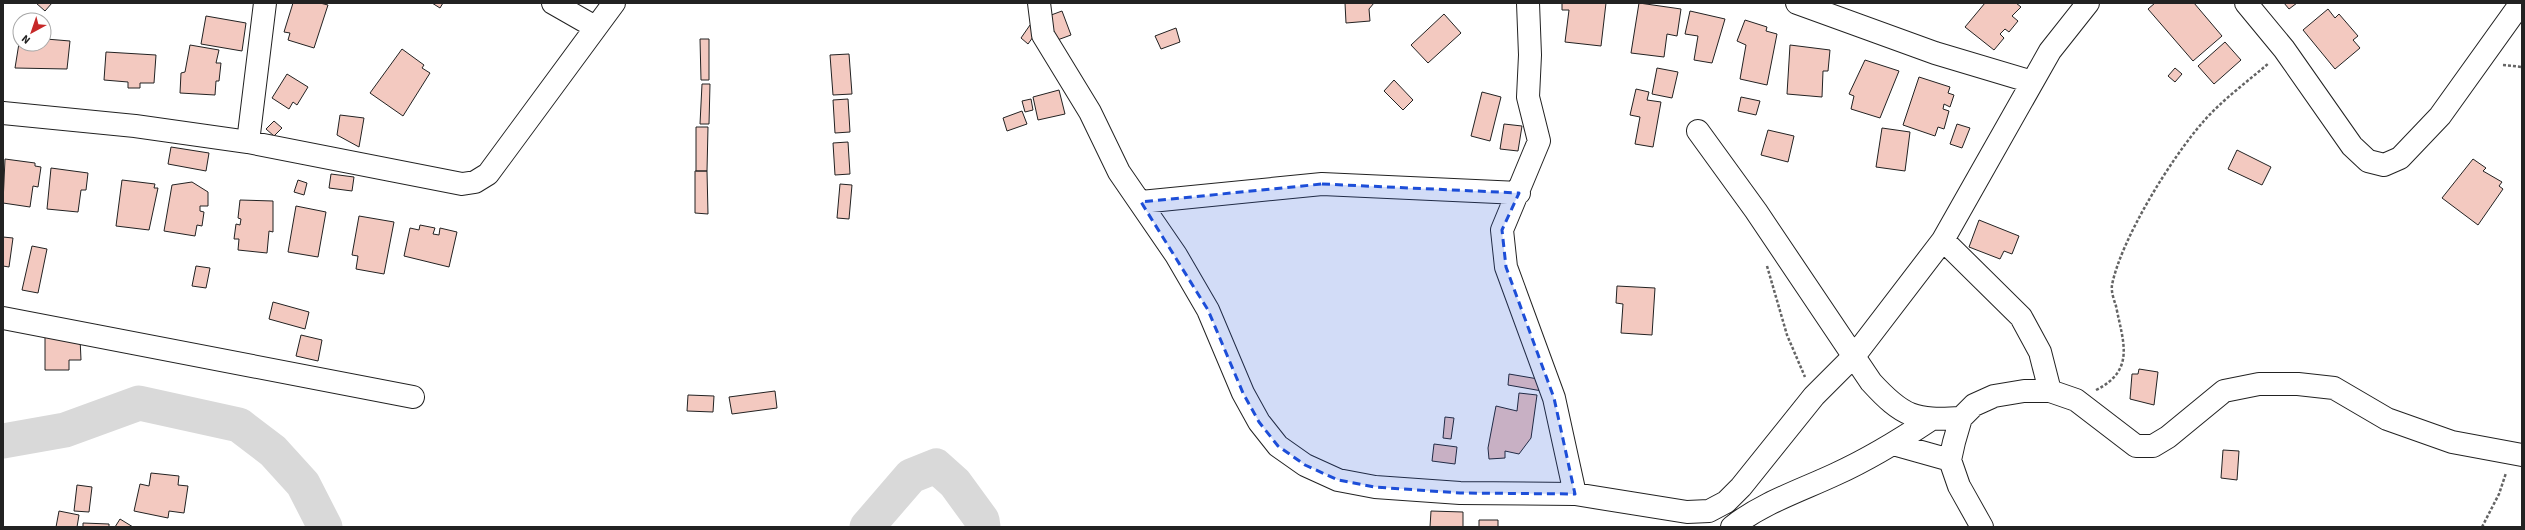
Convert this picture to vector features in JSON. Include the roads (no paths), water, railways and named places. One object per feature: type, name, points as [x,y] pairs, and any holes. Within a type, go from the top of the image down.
[{"type":"street","points":[[248,142],[265,3]]},
{"type":"street","points":[[553,3],[595,27]]},
{"type":"street","points":[[3,113],[135,126],[248,142],[462,184],[476,182],[488,174],[614,3]]},
{"type":"street","points":[[1039,3],[1043,35],[1090,112],[1119,172],[1141,202],[1208,310],[1243,393],[1259,422],[1278,446],[1305,465],[1338,480],[1375,487],[1460,493],[1575,494],[1687,512],[1709,511],[1726,502],[1741,487],[1814,396],[1855,354],[1943,240],[2050,51],[2088,3]]},
{"type":"street","points":[[1528,3],[1530,55],[1528,98],[1539,141],[1519,193],[1502,230],[1506,267],[1554,398],[1575,494]]},
{"type":"street","points":[[1797,3],[1935,53],[2032,82]]},
{"type":"street","points":[[2246,3],[2284,49],[2352,146],[2368,161],[2384,165],[2400,158],[2440,116],[2521,3]]},
{"type":"street","points":[[1698,131],[1756,211],[1855,354],[1871,382],[1890,402],[1907,414],[1930,420],[1961,418]]},
{"type":"street","points":[[1141,202],[1322,184],[1519,193]]},
{"type":"street","points":[[1943,240],[2021,316],[2040,352],[2050,391]]},
{"type":"street","points":[[3,318],[413,397]]},
{"type":"street","points":[[1982,527],[1959,486],[1950,460],[1961,418],[1974,404],[1994,396],[2050,391],[2076,400],[2136,446],[2152,446],[2168,436],[2224,391],[2259,384],[2298,384],[2334,388],[2387,419],[2452,442],[2517,454]]},
{"type":"street","points":[[1732,527],[1790,494],[1837,474],[1893,444],[1930,420]]},
{"type":"street","points":[[1893,444],[1950,460]]},
{"type":"waterway","points":[[3,441],[65,430],[139,403],[239,425],[273,451],[303,484],[325,527]]},
{"type":"waterway","points":[[867,527],[911,476],[936,466],[955,483],[982,520],[983,527]]}]
